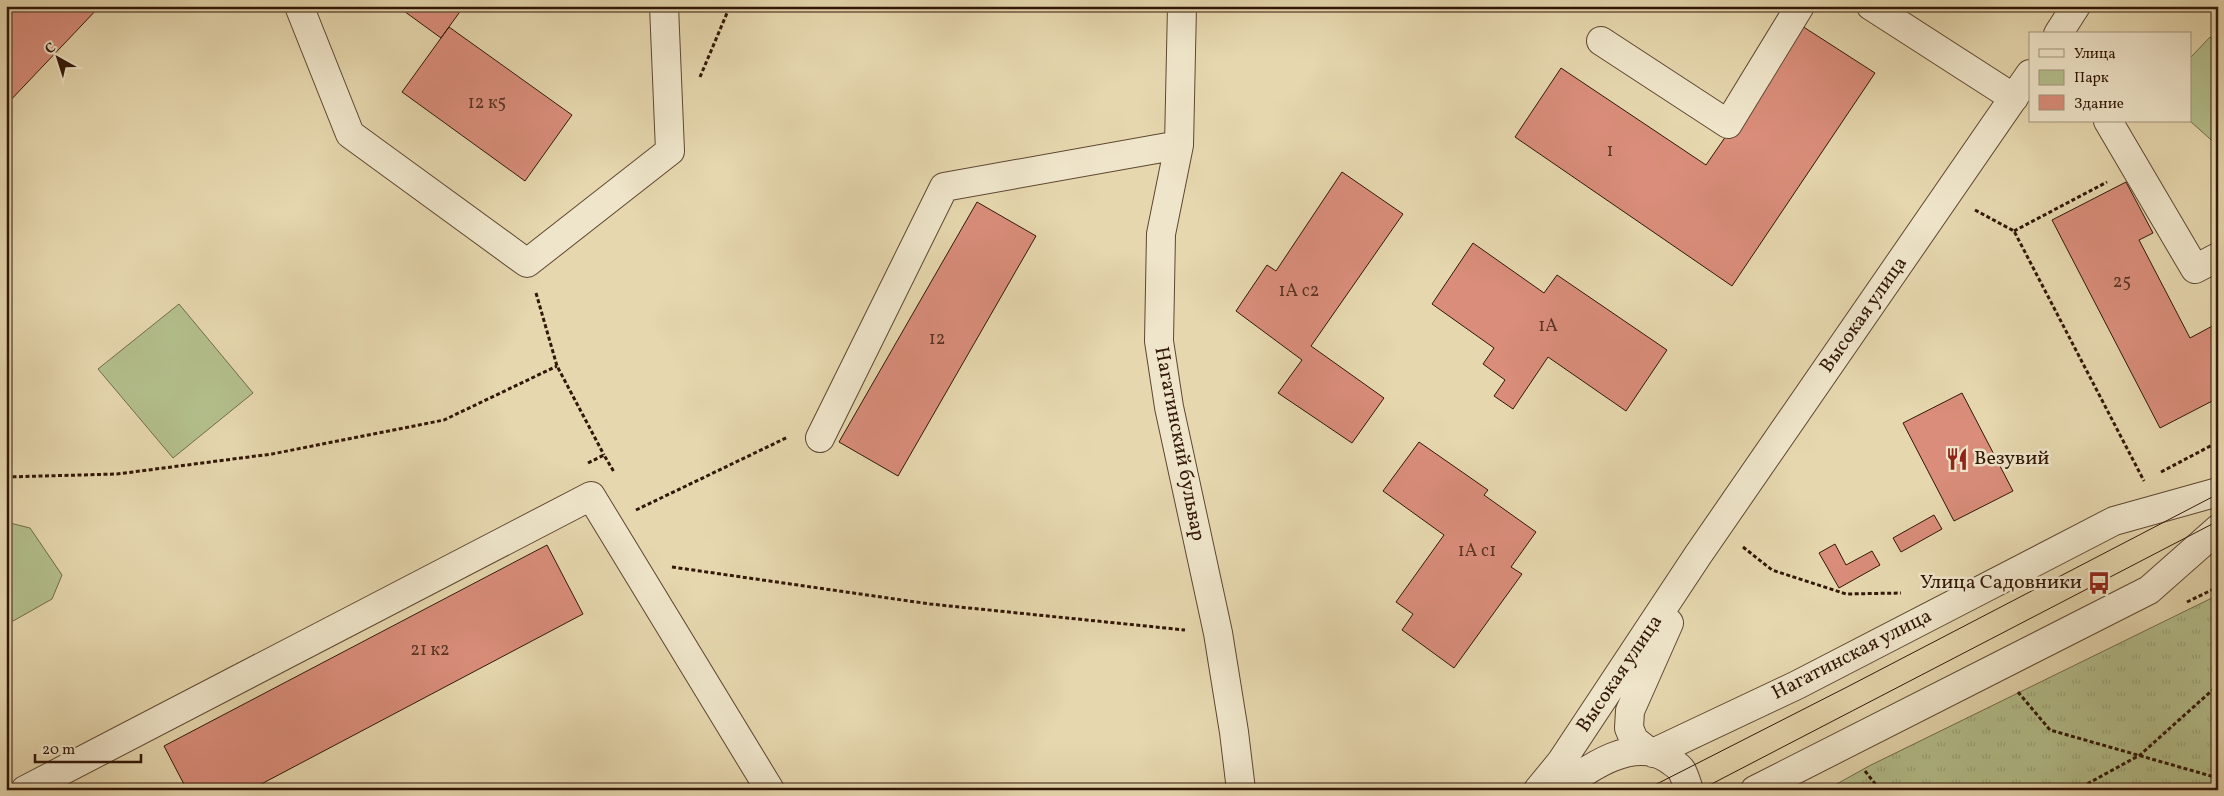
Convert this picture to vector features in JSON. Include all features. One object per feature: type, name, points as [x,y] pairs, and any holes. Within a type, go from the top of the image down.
[{"type":"street","points":[[299,6],[350,134],[527,263],[670,151],[664,6]]},
{"type":"street","name":"Нагатинский бульвар","points":[[1182,6],[1179,144],[1161,234],[1158,341],[1169,407],[1218,633],[1241,790]]},
{"type":"street","points":[[1601,41],[1728,124],[1800,6]]},
{"type":"street","points":[[1872,6],[2014,98]]},
{"type":"street","points":[[2059,32],[2076,6]]},
{"type":"street","name":"Высокая улица","points":[[1538,790],[1561,762],[1698,556],[2029,76]]},
{"type":"street","points":[[2109,122],[2195,269],[2218,257]]},
{"type":"street","points":[[826,427],[944,187],[1179,144]]},
{"type":"street","name":"Нагатинская улица","points":[[1558,790],[1581,773],[1617,756],[1632,751],[1651,752],[1805,681],[2114,521],[2218,492]]},
{"type":"street","points":[[25,790],[591,496],[770,790]]},
{"type":"street","points":[[1755,790],[1873,732],[2149,590],[2218,529]]},
{"type":"street","name":"Высокая улица","points":[[1651,752],[1634,740],[1629,728],[1630,711],[1698,556]]},
{"type":"street","points":[[1651,752],[1663,756],[1682,771],[1689,790]]},
{"type":"path","points":[[2014,230],[2136,167]]},
{"type":"path","points":[[1975,210],[2014,230],[2144,481]]},
{"type":"path","points":[[527,263],[557,366],[618,478]]},
{"type":"path","points":[[6,477],[116,474],[262,455],[444,420],[557,366]]},
{"type":"path","points":[[635,510],[826,427]]},
{"type":"path","points":[[587,464],[604,455]]},
{"type":"path","points":[[631,502],[639,518]]},
{"type":"path","points":[[1743,547],[1772,570],[1846,594],[1903,593]]},
{"type":"path","points":[[666,566],[930,604],[1218,633]]},
{"type":"path","points":[[2076,790],[2140,755],[2218,684]]},
{"type":"path","points":[[2015,687],[2050,730],[2218,778]]},
{"type":"path","points":[[1860,767],[1880,790]]},
{"type":"green space","points":[[2210,37],[2218,44],[2218,146],[2191,122],[2192,56]]},
{"type":"green space","points":[[179,304],[253,393],[173,458],[98,369]]},
{"type":"green space","points":[[6,522],[30,528],[62,575],[52,599],[6,625]]},
{"type":"green space","points":[[2218,595],[2218,790],[1826,790],[1869,766]]},
{"type":"building","points":[[100,6],[6,105],[6,7]]},
{"type":"building","points":[[397,6],[464,6],[441,38]]},
{"type":"building","points":[[1802,26],[1875,73],[1732,286],[1515,137],[1561,68],[1706,165]]},
{"type":"building","points":[[449,27],[572,115],[525,181],[402,92]]},
{"type":"building","points":[[1342,172],[1403,214],[1311,346],[1384,398],[1352,443],[1278,393],[1302,360],[1236,311],[1267,265],[1276,271]]},
{"type":"building","points":[[2126,182],[2153,233],[2139,240],[2190,338],[2218,323],[2218,398],[2160,428],[2052,220]]},
{"type":"building","points":[[977,202],[1036,236],[898,476],[839,442]]},
{"type":"building","points":[[1473,243],[1544,293],[1557,275],[1667,350],[1626,411],[1548,357],[1513,409],[1494,396],[1505,380],[1483,364],[1494,348],[1432,304]]},
{"type":"building","points":[[1962,393],[2013,491],[1954,521],[1903,423]]},
{"type":"building","points":[[1419,442],[1488,490],[1484,495],[1536,532],[1511,567],[1522,574],[1454,668],[1402,630],[1413,614],[1396,602],[1444,535],[1383,491]]},
{"type":"building","points":[[1934,515],[1942,529],[1901,552],[1893,538]]},
{"type":"building","points":[[1835,544],[1846,565],[1872,551],[1880,565],[1839,588],[1819,553]]},
{"type":"building","points":[[547,545],[583,614],[250,790],[187,790],[164,746]]},
{"type":"tram line","points":[[1645,790],[2218,494]]},
{"type":"tram line","points":[[1700,790],[2218,521]]},
{"type":"place","name":"Везувий","points":[[1957,459]]},
{"type":"place","name":"Улица Садовники","points":[[2099,583]]}]
